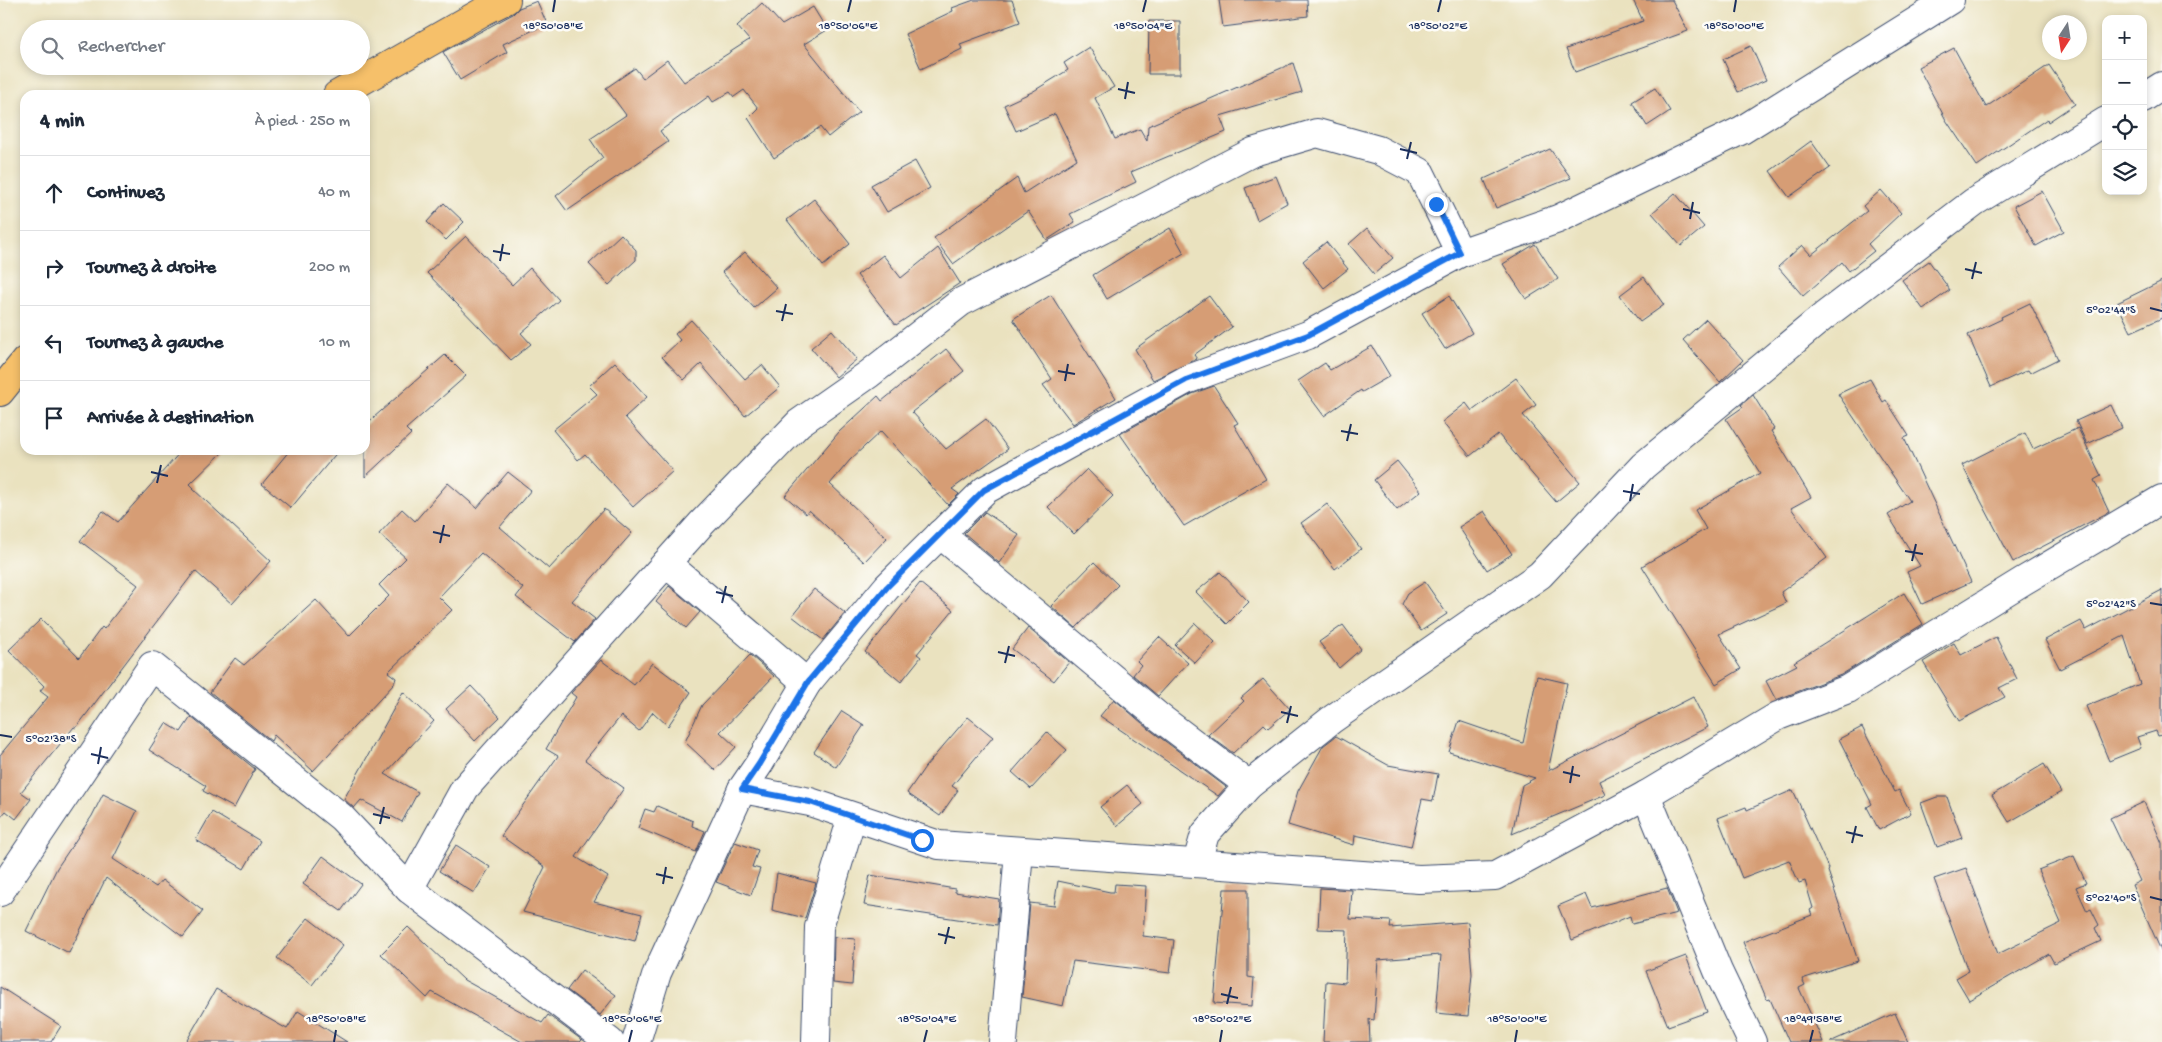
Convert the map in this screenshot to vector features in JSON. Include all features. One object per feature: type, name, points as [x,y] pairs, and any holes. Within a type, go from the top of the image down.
[{"type":"highway","points":[[346,90],[506,0]]},
{"type":"highway","points":[[0,392],[20,367]]},
{"type":"street","points":[[636,1042],[656,973],[742,789],[808,682],[887,587],[984,490],[1186,380],[1308,335],[1460,253],[1558,220],[1742,130],[1950,0]]},
{"type":"street","points":[[2147,95],[2162,86]]},
{"type":"street","points":[[1197,862],[1205,834],[1248,785],[1331,720],[1540,575],[1643,466],[1824,316],[1974,202],[2102,123]]},
{"type":"street","points":[[409,889],[465,788],[701,524],[799,423],[869,374],[961,302],[1253,152],[1317,133],[1378,150],[1420,172],[1460,253]]},
{"type":"street","points":[[742,789],[810,802],[939,845],[1419,879],[1495,876],[1646,795],[1778,716],[1848,690],[2022,582],[2162,499]]},
{"type":"street","points":[[940,534],[1160,716],[1248,785]]},
{"type":"street","points":[[666,564],[808,682]]},
{"type":"street","points":[[0,892],[152,666],[342,817],[409,889],[610,1042]]},
{"type":"street","points":[[1646,795],[1718,971],[1752,1042]]},
{"type":"street","points":[[816,1042],[819,927],[852,817]]},
{"type":"street","points":[[1003,1042],[1019,850]]},
{"type":"building","points":[[974,0],[1012,0],[1020,22],[960,44],[962,49],[921,69],[905,34],[953,11],[952,8]]},
{"type":"building","points":[[1219,0],[1307,0],[1308,16],[1223,27]]},
{"type":"building","points":[[1633,0],[1672,0],[1688,31],[1575,72],[1566,49],[1643,21]]},
{"type":"building","points":[[537,1],[547,24],[503,44],[507,52],[460,80],[443,52],[513,14],[519,8]]},
{"type":"building","points":[[762,3],[782,25],[813,7],[827,30],[804,44],[859,112],[828,137],[820,127],[774,158],[748,118],[758,108],[744,90],[734,97],[730,92],[713,102],[709,96],[660,131],[668,142],[567,211],[556,196],[603,158],[590,139],[626,115],[606,88],[635,68],[643,78],[667,60],[684,82],[749,40],[737,26]]},
{"type":"building","points":[[1149,21],[1180,21],[1180,74],[1148,74]]},
{"type":"building","points":[[1751,46],[1766,80],[1738,92],[1723,59]]},
{"type":"building","points":[[1089,47],[1114,87],[1095,98],[1115,139],[1140,129],[1147,141],[1148,126],[1293,63],[1302,92],[1220,116],[1226,132],[1131,172],[1136,182],[1070,214],[1075,222],[1047,240],[1028,211],[953,264],[934,238],[1017,178],[1024,193],[1077,159],[1055,114],[1016,131],[1004,105],[1032,92],[1068,70],[1064,63]]},
{"type":"building","points":[[1954,48],[1986,107],[2049,65],[2075,104],[2048,122],[2047,119],[1977,166],[1946,120],[1918,67]]},
{"type":"building","points":[[1655,88],[1670,111],[1647,126],[1632,102]]},
{"type":"building","points":[[1811,141],[1830,168],[1789,197],[1770,171]]},
{"type":"building","points":[[1550,149],[1571,178],[1496,208],[1484,179]]},
{"type":"building","points":[[915,161],[930,188],[887,212],[871,185]]},
{"type":"building","points":[[1276,176],[1287,203],[1257,220],[1245,188]]},
{"type":"building","points":[[1881,190],[1901,213],[1868,244],[1874,251],[1849,271],[1842,262],[1803,296],[1778,267],[1802,245],[1811,255],[1867,211],[1863,206]]},
{"type":"building","points":[[2042,191],[2064,231],[2036,246],[2014,206]]},
{"type":"building","points":[[1675,193],[1704,227],[1681,246],[1652,213]]},
{"type":"building","points":[[814,199],[850,244],[823,266],[787,220]]},
{"type":"building","points":[[444,203],[464,222],[446,240],[427,222]]},
{"type":"building","points":[[1170,228],[1184,253],[1107,299],[1093,275]]},
{"type":"building","points":[[1367,228],[1393,258],[1374,274],[1349,244]]},
{"type":"building","points":[[621,234],[636,250],[636,260],[609,285],[589,264]]},
{"type":"building","points":[[466,236],[512,285],[530,268],[559,300],[521,333],[531,344],[511,360],[427,273]]},
{"type":"building","points":[[1326,242],[1348,269],[1324,288],[1303,261]]},
{"type":"building","points":[[1535,244],[1558,279],[1526,299],[1503,264]]},
{"type":"building","points":[[938,248],[960,283],[896,325],[857,275],[883,255],[901,278]]},
{"type":"building","points":[[745,252],[777,288],[754,308],[722,272]]},
{"type":"building","points":[[1929,261],[1950,290],[1923,309],[1902,280]]},
{"type":"building","points":[[1644,277],[1664,305],[1640,322],[1620,295]]},
{"type":"building","points":[[2162,281],[2162,318],[2131,332],[2117,303]]},
{"type":"building","points":[[1051,295],[1116,398],[1073,424],[1043,385],[1052,379],[1013,319]]},
{"type":"building","points":[[1209,296],[1232,327],[1194,355],[1197,359],[1153,380],[1135,349]]},
{"type":"building","points":[[1449,296],[1472,333],[1445,349],[1422,313]]},
{"type":"building","points":[[2030,303],[2058,359],[2030,373],[2028,370],[1991,387],[1968,335]]},
{"type":"building","points":[[1706,319],[1743,360],[1720,382],[1683,340]]},
{"type":"building","points":[[691,320],[745,379],[762,365],[780,387],[745,416],[701,364],[684,380],[662,357],[680,340],[675,334]]},
{"type":"building","points":[[832,330],[857,359],[836,377],[811,348]]},
{"type":"building","points":[[1372,346],[1390,376],[1362,392],[1361,390],[1324,416],[1298,381],[1325,363],[1330,370]]},
{"type":"building","points":[[946,349],[964,371],[912,412],[946,449],[986,419],[1008,449],[952,489],[959,494],[948,505],[881,431],[850,460],[830,484],[887,538],[864,562],[809,510],[806,514],[785,496],[839,432],[878,396],[882,401]]},
{"type":"building","points":[[445,355],[466,376],[406,429],[411,434],[365,477],[365,455],[370,455],[370,421]]},
{"type":"building","points":[[615,362],[647,397],[625,417],[673,471],[633,507],[585,454],[578,460],[553,430],[597,394],[589,386]]},
{"type":"building","points":[[1516,378],[1536,405],[1523,415],[1580,482],[1556,502],[1498,434],[1470,456],[1442,422],[1466,403],[1472,411]]},
{"type":"building","points":[[1870,379],[1883,402],[1886,400],[1909,436],[1904,438],[1971,582],[1922,604],[1907,572],[1920,566],[1888,515],[1910,501],[1838,394]]},
{"type":"building","points":[[1214,386],[1238,423],[1234,425],[1266,479],[1184,526],[1120,434],[1192,394]]},
{"type":"building","points":[[1753,395],[1774,429],[1771,431],[1811,497],[1791,508],[1827,558],[1781,592],[1786,603],[1719,634],[1741,669],[1716,684],[1642,566],[1706,529],[1695,510],[1760,473],[1726,419],[1743,407],[1741,405]]},
{"type":"building","points":[[2111,405],[2122,428],[2087,444],[2076,421]]},
{"type":"building","points":[[2078,428],[2101,476],[2094,480],[2109,512],[2013,562],[1962,465],[2025,433],[2033,449]]},
{"type":"building","points":[[178,455],[220,455],[190,484],[193,489],[271,561],[232,604],[195,571],[76,728],[74,727],[21,792],[31,799],[16,819],[6,811],[0,818],[0,755],[48,697],[40,691],[44,686],[9,650],[41,619],[79,658],[102,627],[104,629],[138,585],[80,541],[103,511],[118,522]]},
{"type":"building","points":[[286,455],[335,455],[291,508],[262,484]]},
{"type":"building","points":[[1397,461],[1421,491],[1397,510],[1374,480]]},
{"type":"building","points":[[1087,469],[1113,496],[1074,534],[1048,507]]},
{"type":"building","points":[[508,472],[531,490],[500,527],[549,569],[604,509],[632,533],[572,601],[595,619],[575,642],[516,597],[523,588],[481,553],[439,597],[452,610],[388,672],[396,678],[394,684],[313,771],[274,735],[271,741],[210,692],[235,658],[244,665],[316,600],[349,636],[389,596],[379,585],[406,558],[379,534],[402,509],[415,521],[448,483],[477,508]]},
{"type":"building","points":[[1327,504],[1361,549],[1335,569],[1301,523]]},
{"type":"building","points":[[1484,511],[1512,554],[1487,570],[1459,527]]},
{"type":"building","points":[[985,512],[1019,535],[999,563],[964,533]]},
{"type":"building","points":[[1094,562],[1118,585],[1076,628],[1051,606]]},
{"type":"building","points":[[1220,572],[1249,602],[1227,624],[1196,592]]},
{"type":"building","points":[[1425,582],[1447,614],[1421,631],[1402,604],[1408,593]]},
{"type":"building","points":[[920,583],[953,610],[917,654],[921,657],[901,682],[865,652]]},
{"type":"building","points":[[669,586],[700,612],[686,628],[656,602]]},
{"type":"building","points":[[814,589],[845,613],[823,640],[792,616]]},
{"type":"building","points":[[2162,590],[2162,735],[2158,736],[2156,731],[2137,737],[2141,748],[2109,761],[2086,706],[2140,684],[2124,636],[2060,669],[2045,640],[2081,621],[2086,630]]},
{"type":"building","points":[[1904,593],[1923,624],[1841,675],[1776,700],[1766,681],[1797,665],[1794,662]]},
{"type":"building","points":[[1195,623],[1215,642],[1195,663],[1175,645]]},
{"type":"building","points":[[1343,625],[1361,649],[1339,668],[1319,642]]},
{"type":"building","points":[[1028,628],[1069,662],[1054,681],[1012,649]]},
{"type":"building","points":[[1159,637],[1188,663],[1158,696],[1133,675],[1141,665],[1137,661]]},
{"type":"building","points":[[1996,637],[2017,679],[1999,688],[2005,697],[1959,721],[1923,662],[1954,643],[1961,655]]},
{"type":"building","points":[[750,655],[774,676],[720,732],[736,747],[715,770],[685,742],[702,705]]},
{"type":"building","points":[[601,660],[634,685],[652,663],[691,692],[668,726],[653,712],[639,731],[621,716],[585,760],[624,788],[576,857],[608,877],[594,902],[642,914],[635,941],[523,912],[545,867],[501,836],[558,756],[546,749],[576,697],[571,693]]},
{"type":"building","points":[[1537,676],[1567,683],[1548,771],[1693,697],[1708,727],[1599,781],[1605,795],[1512,834],[1522,785],[1535,778],[1449,752],[1459,721],[1523,743]]},
{"type":"building","points":[[1263,679],[1290,709],[1268,728],[1264,724],[1233,753],[1208,735],[1244,701],[1241,698]]},
{"type":"building","points":[[471,686],[500,717],[475,741],[446,709]]},
{"type":"building","points":[[403,692],[434,721],[385,774],[418,792],[402,822],[361,800],[354,808],[344,799]]},
{"type":"building","points":[[1114,699],[1149,729],[1226,787],[1218,796],[1100,716]]},
{"type":"building","points":[[842,711],[864,725],[836,767],[814,752]]},
{"type":"building","points":[[191,717],[255,769],[234,808],[203,791],[206,786],[149,750],[166,723],[181,732]]},
{"type":"building","points":[[968,717],[993,737],[952,786],[958,790],[940,816],[907,793],[925,767]]},
{"type":"building","points":[[1862,727],[1895,792],[1899,790],[1911,813],[1879,830],[1867,807],[1872,804],[1839,739]]},
{"type":"building","points":[[1047,732],[1067,750],[1031,789],[1012,772]]},
{"type":"building","points":[[1336,736],[1388,765],[1438,774],[1433,801],[1422,799],[1411,847],[1355,835],[1354,845],[1288,825],[1298,791],[1323,746]]},
{"type":"building","points":[[2044,764],[2061,792],[2009,822],[1992,795]]},
{"type":"building","points":[[1127,785],[1143,804],[1117,826],[1100,807]]},
{"type":"building","points":[[1793,790],[1829,870],[1858,961],[1802,979],[1805,985],[1799,988],[1823,1042],[1789,1042],[1770,999],[1767,1000],[1743,942],[1812,915],[1810,910],[1813,908],[1805,881],[1799,883],[1789,860],[1742,878],[1718,818],[1746,807],[1747,810]]},
{"type":"building","points":[[103,794],[137,811],[113,859],[156,887],[162,880],[203,911],[183,937],[106,878],[69,953],[26,931],[57,868],[92,816]]},
{"type":"building","points":[[1937,797],[1947,797],[1962,838],[1937,847],[1921,803]]},
{"type":"building","points":[[2144,802],[2162,843],[2162,953],[2132,885],[2140,881],[2110,818]]},
{"type":"building","points":[[657,806],[693,821],[692,826],[705,831],[696,852],[638,828],[645,809],[654,812]]},
{"type":"building","points":[[212,812],[260,841],[244,869],[196,840]]},
{"type":"building","points":[[735,842],[758,850],[752,867],[760,869],[751,895],[716,882]]},
{"type":"building","points":[[456,845],[490,867],[474,893],[439,871]]},
{"type":"building","points":[[323,856],[361,884],[341,911],[303,884]]},
{"type":"building","points":[[2074,856],[2086,883],[2076,887],[2087,911],[2091,909],[2099,925],[2095,928],[2101,941],[2054,963],[2049,954],[1969,1000],[1956,978],[1968,971],[1934,879],[1966,868],[1998,954],[2061,923],[2038,870]]},
{"type":"building","points":[[777,873],[816,883],[805,918],[772,910]]},
{"type":"building","points":[[870,875],[955,889],[955,892],[999,899],[997,925],[864,905]]},
{"type":"building","points":[[1058,881],[1110,892],[1114,892],[1115,884],[1146,886],[1143,936],[1174,940],[1170,973],[1073,961],[1063,1006],[1022,997],[1030,903],[1054,906]]},
{"type":"building","points":[[1320,888],[1352,890],[1350,919],[1391,921],[1390,928],[1468,922],[1472,974],[1468,1016],[1436,1013],[1441,955],[1378,960],[1374,1020],[1369,1019],[1370,1042],[1323,1042],[1326,981],[1345,983],[1347,930],[1318,929]]},
{"type":"building","points":[[1667,888],[1677,913],[1632,924],[1630,916],[1572,940],[1558,906],[1586,894],[1592,908]]},
{"type":"building","points":[[1224,889],[1248,889],[1248,977],[1254,978],[1252,1006],[1214,1003]]},
{"type":"building","points":[[308,918],[343,945],[312,985],[277,958]]},
{"type":"building","points":[[408,927],[464,980],[542,1023],[548,1015],[582,1040],[580,1042],[522,1042],[432,992],[427,998],[381,954]]},
{"type":"building","points":[[834,937],[855,939],[852,985],[833,983]]},
{"type":"building","points":[[1686,956],[1707,1012],[1668,1026],[1646,971]]},
{"type":"building","points":[[582,970],[616,995],[600,1015],[567,990]]},
{"type":"building","points":[[0,987],[61,1026],[51,1042],[0,1042]]},
{"type":"building","points":[[216,989],[287,1029],[298,1011],[347,1042],[186,1042]]},
{"type":"building","points":[[1895,1013],[1908,1042],[1830,1042]]},
{"type":"route","points":[[922,840],[810,802],[742,789],[808,682],[887,587],[984,490],[1186,380],[1308,335],[1460,253],[1436,204]]}]
